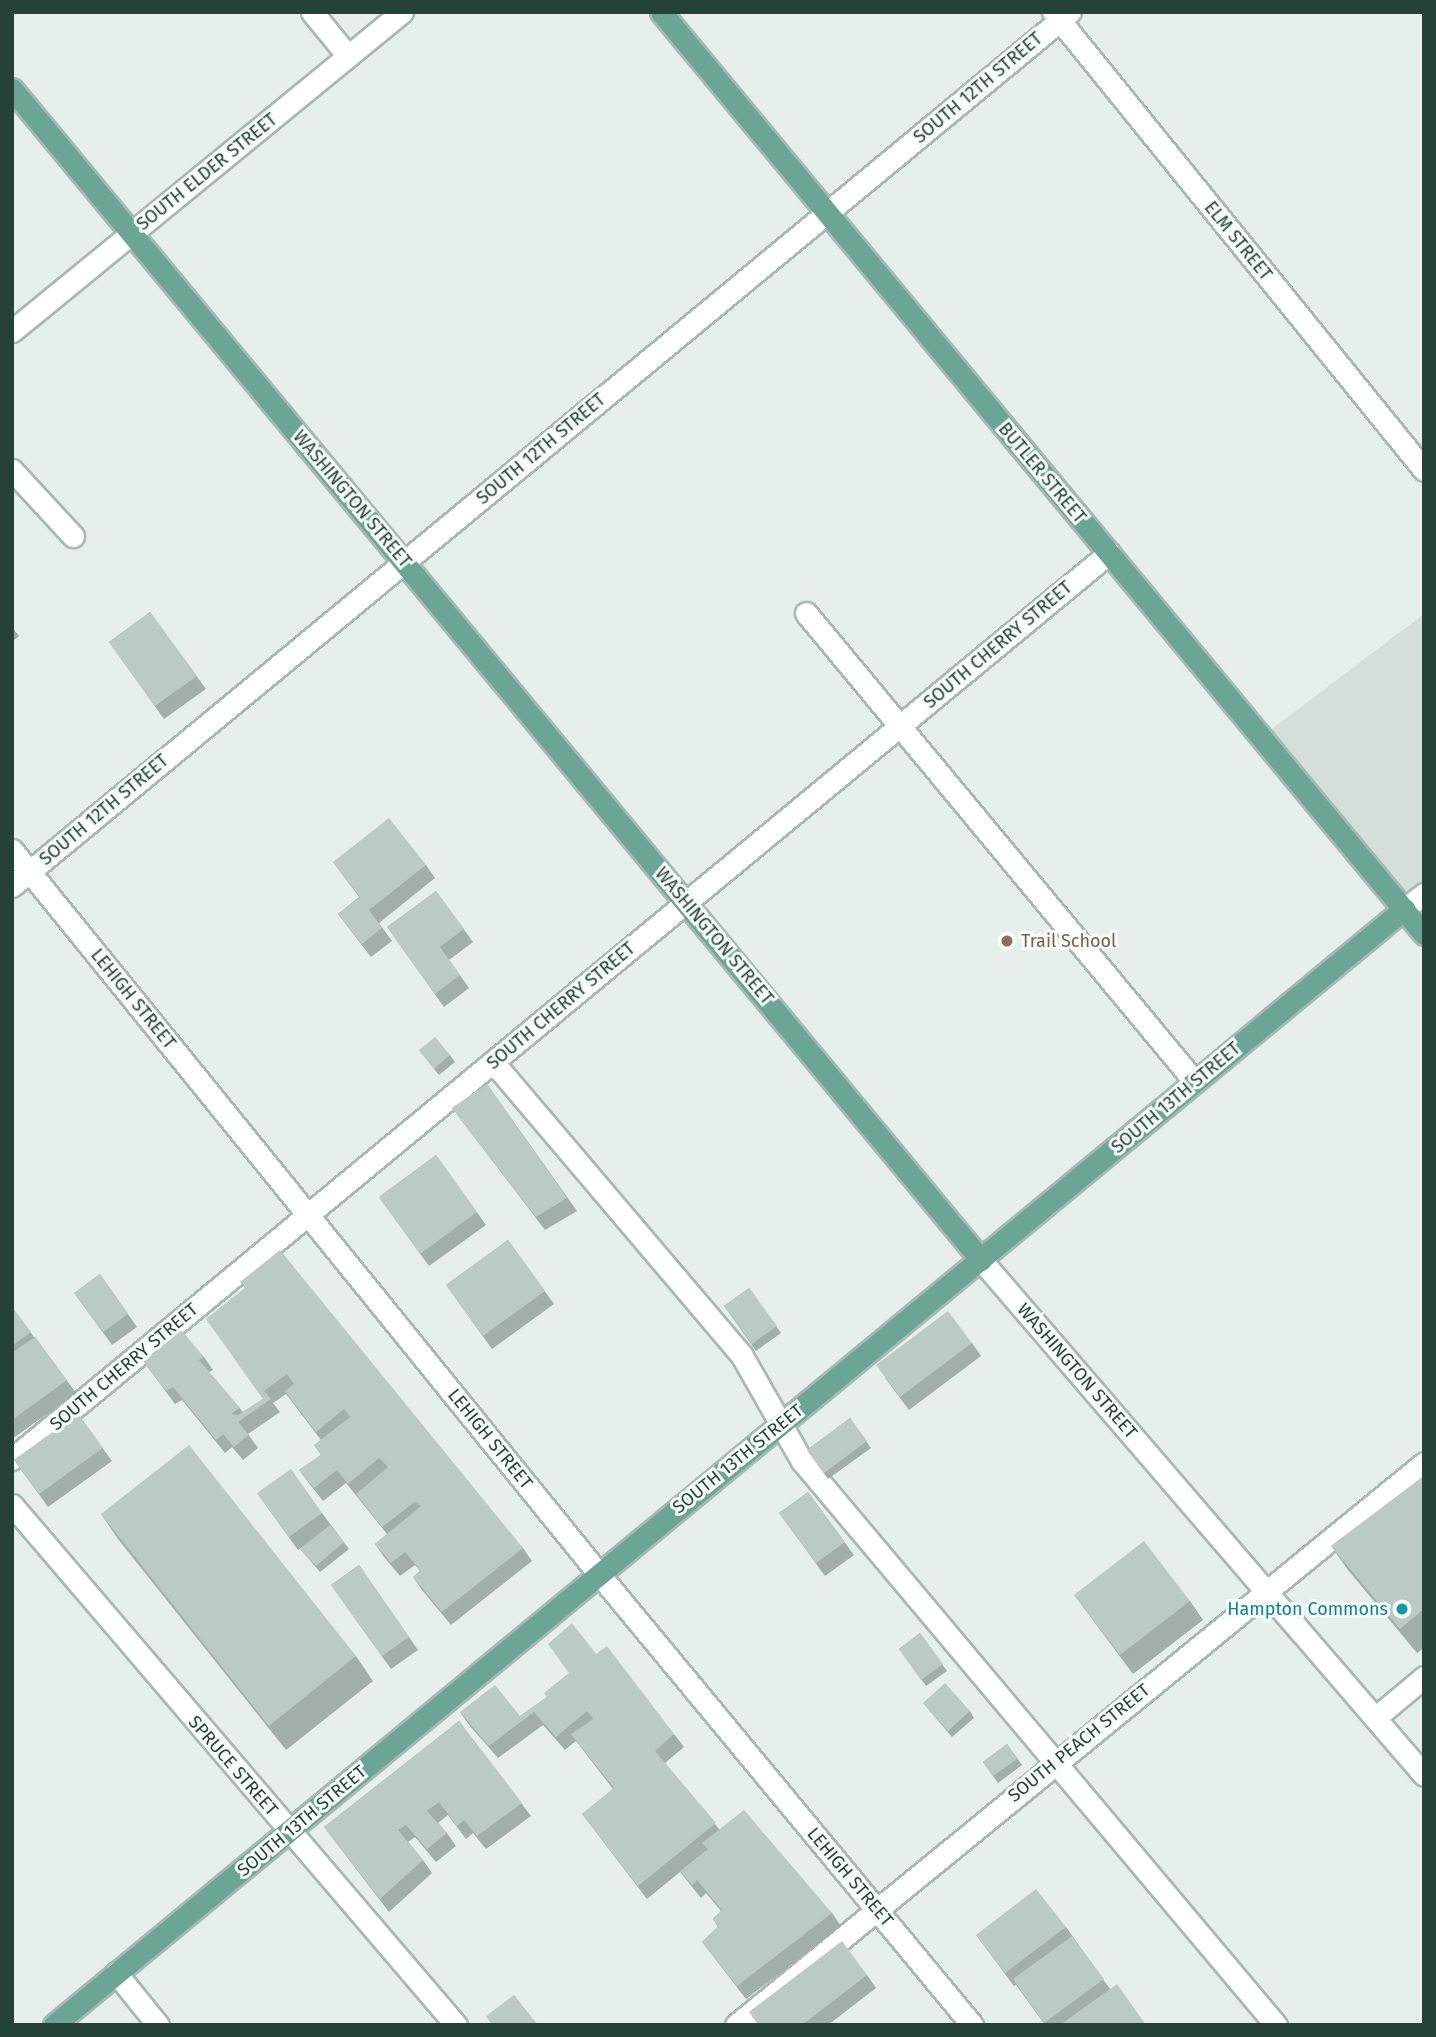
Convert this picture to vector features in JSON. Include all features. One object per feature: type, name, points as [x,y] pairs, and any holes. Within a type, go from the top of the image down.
[{"type":"main road","name":"BUTLER STREET","points":[[660,12],[1424,934]]},
{"type":"main road","name":"WASHINGTON STREET","points":[[12,89],[981,1260]]},
{"type":"main road","name":"SOUTH 13TH STREET","points":[[54,2025],[1404,909]]},
{"type":"street","points":[[312,12],[348,56]]},
{"type":"street","name":"SOUTH ELDER STREET","points":[[12,331],[401,12]]},
{"type":"street","name":"SOUTH 12TH STREET","points":[[12,886],[827,213],[1061,15]]},
{"type":"street","name":"ELM STREET","points":[[1061,15],[1424,470]]},
{"type":"street","points":[[12,470],[73,536]]},
{"type":"street","name":"SOUTH CHERRY STREET","points":[[12,1459],[1109,553]]},
{"type":"street","points":[[806,613],[1195,1082]]},
{"type":"street","name":"LEHIGH STREET","points":[[12,850],[598,1573],[972,2025]]},
{"type":"street","name":"SOUTH 13TH STREET","points":[[1404,909],[1424,894]]},
{"type":"street","points":[[493,1062],[742,1356],[802,1461],[1276,2025]]},
{"type":"street","name":"WASHINGTON STREET","points":[[981,1260],[1424,1775]]},
{"type":"street","name":"SOUTH PEACH STREET","points":[[736,2025],[1424,1463]]},
{"type":"street","name":"SPRUCE STREET","points":[[12,1505],[456,2025]]},
{"type":"street","points":[[1375,1718],[1424,1677]]},
{"type":"street","points":[[116,1973],[158,2025]]},
{"type":"shaded area","points":[[1424,614],[1424,889],[1397,909],[1260,738]]},
{"type":"building","points":[[150,612],[197,676],[155,706],[109,642]]},
{"type":"building","points":[[389,818],[426,865],[369,910],[382,928],[362,944],[338,914],[360,897],[333,862]]},
{"type":"building","points":[[436,891],[464,929],[440,947],[460,975],[435,994],[387,927]]},
{"type":"building","points":[[435,1037],[450,1055],[434,1069],[419,1050]]},
{"type":"building","points":[[487,1084],[567,1198],[536,1217],[452,1108]]},
{"type":"building","points":[[436,1155],[477,1212],[420,1254],[379,1197]]},
{"type":"building","points":[[508,1240],[545,1291],[483,1336],[446,1285]]},
{"type":"building","points":[[280,1250],[523,1548],[442,1612],[413,1577],[421,1571],[405,1552],[391,1563],[375,1544],[421,1506],[415,1502],[382,1527],[356,1494],[388,1467],[379,1458],[348,1484],[337,1470],[314,1488],[299,1470],[321,1455],[314,1445],[350,1417],[344,1409],[316,1432],[285,1391],[294,1384],[287,1374],[264,1391],[271,1399],[238,1422],[249,1435],[234,1447],[223,1434],[216,1440],[173,1387],[166,1391],[143,1361],[181,1330],[204,1357],[199,1360],[240,1408],[231,1414],[238,1415],[263,1399],[206,1319],[246,1287],[240,1282]]},
{"type":"building","points":[[100,1274],[128,1314],[103,1332],[74,1293]]},
{"type":"building","points":[[749,1288],[777,1326],[752,1344],[724,1306]]},
{"type":"building","points":[[12,1307],[31,1332],[12,1346]]},
{"type":"building","points":[[948,1311],[972,1343],[900,1397],[876,1365]]},
{"type":"building","points":[[35,1337],[67,1380],[12,1420],[12,1353]]},
{"type":"building","points":[[78,1414],[103,1448],[39,1494],[14,1460]]},
{"type":"building","points":[[850,1418],[867,1441],[824,1473],[807,1450]]},
{"type":"building","points":[[189,1445],[356,1656],[269,1726],[101,1514]]},
{"type":"building","points":[[291,1469],[322,1513],[289,1537],[257,1493]]},
{"type":"building","name":"Hampton Commons","points":[[1424,1476],[1424,1609],[1400,1629],[1331,1546]]},
{"type":"building","points":[[808,1492],[845,1542],[816,1563],[779,1513]]},
{"type":"building","points":[[330,1525],[344,1542],[316,1566],[300,1549]]},
{"type":"building","points":[[1144,1541],[1190,1601],[1120,1655],[1074,1595]]},
{"type":"building","points":[[359,1565],[409,1637],[382,1656],[331,1585]]},
{"type":"building","points":[[572,1623],[596,1654],[607,1646],[674,1734],[655,1751],[716,1823],[638,1886],[582,1814],[614,1788],[571,1734],[593,1719],[587,1711],[556,1737],[534,1712],[489,1746],[460,1712],[495,1685],[520,1716],[547,1697],[544,1693],[569,1673],[548,1644]]},
{"type":"building","points":[[920,1633],[943,1664],[921,1680],[899,1649]]},
{"type":"building","points":[[945,1683],[970,1711],[948,1731],[923,1703]]},
{"type":"building","points":[[459,1721],[522,1803],[477,1836],[464,1820],[457,1826],[439,1802],[427,1811],[447,1833],[427,1849],[406,1825],[398,1830],[423,1860],[380,1899],[324,1827]]},
{"type":"building","points":[[1007,1744],[1017,1759],[993,1776],[983,1762]]},
{"type":"building","points":[[744,1810],[832,1913],[737,1986],[702,1942],[718,1926],[713,1919],[722,1910],[697,1880],[692,1885],[680,1871],[708,1849],[702,1843]]},
{"type":"building","points":[[1036,1889],[1066,1927],[1005,1973],[976,1935]]},
{"type":"building","points":[[1072,1936],[1104,1979],[1044,2023],[1013,1979]]},
{"type":"building","points":[[842,1941],[867,1975],[802,2025],[758,2025],[749,2012]]},
{"type":"building","points":[[1117,1984],[1146,2025],[1060,2025]]},
{"type":"building","points":[[514,1995],[538,2025],[492,2025],[486,2016]]},
{"type":"place","name":"Trail School","points":[[1007,941]]},
{"type":"place","name":"Hampton Commons","points":[[1402,1609]]}]
